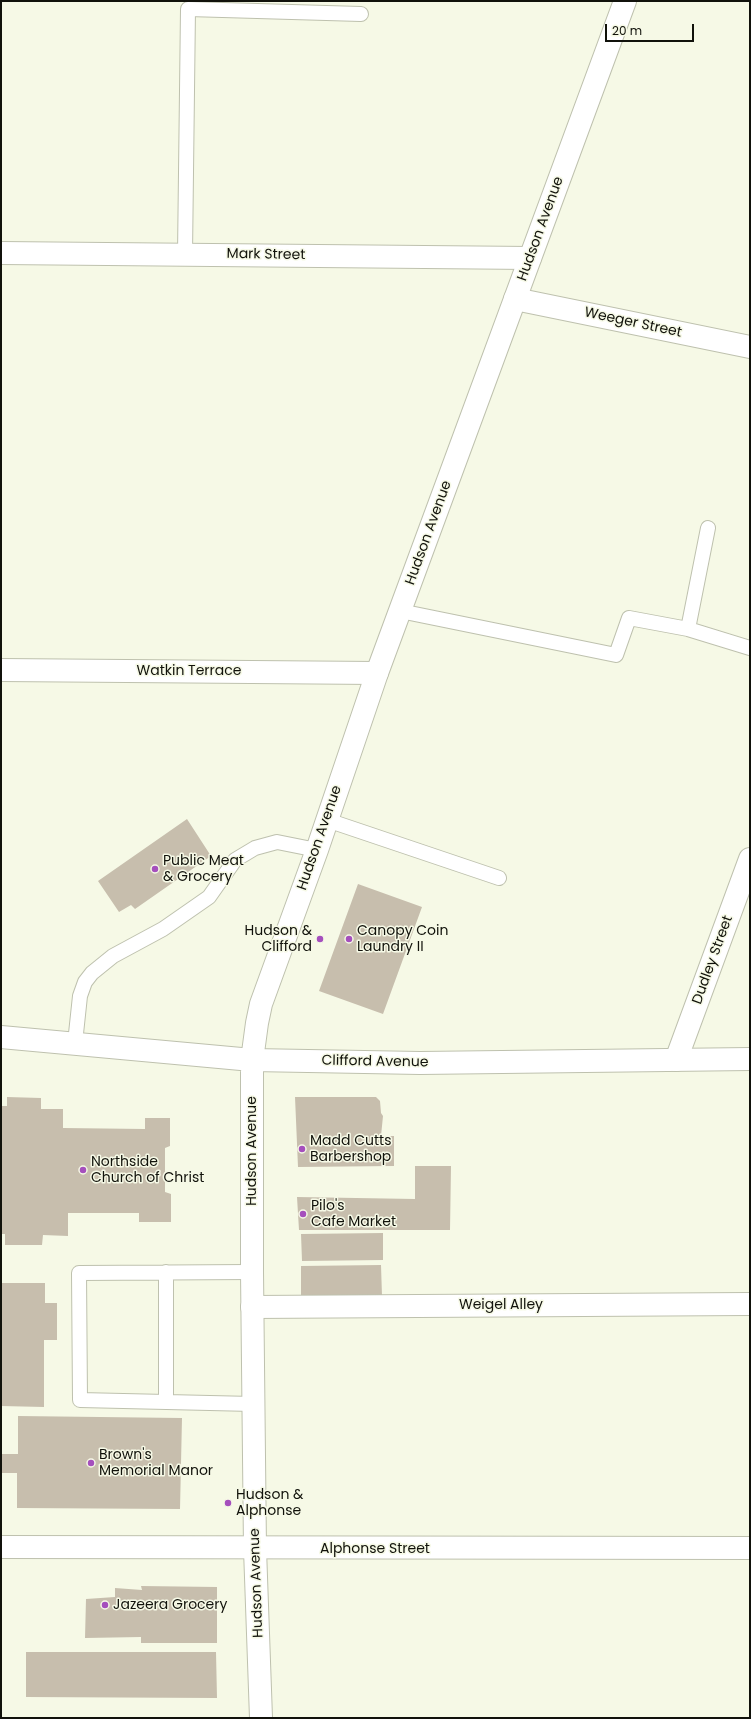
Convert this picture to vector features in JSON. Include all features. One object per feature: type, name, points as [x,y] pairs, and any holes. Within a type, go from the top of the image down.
[{"type":"street","name":"Hudson Avenue","points":[[261,1718],[255,1549],[253,1404],[252,1060],[261,1004],[317,850],[377,673],[625,1]]},
{"type":"street","name":"Mark Street","points":[[1,253],[530,258]]},
{"type":"street","name":"Weeger Street","points":[[515,299],[750,347]]},
{"type":"street","name":"Watkin Terrace","points":[[1,670],[377,673]]},
{"type":"street","name":"Dudley Street","points":[[676,1060],[750,859]]},
{"type":"street","name":"Clifford Avenue","points":[[1,1037],[252,1060],[420,1063],[750,1060]]},
{"type":"street","name":"Weigel Alley","points":[[252,1307],[750,1304]]},
{"type":"street","name":"Alphonse Street","points":[[1,1547],[255,1549],[750,1548]]},
{"type":"lane","points":[[185,254],[188,5],[361,14]]},
{"type":"lane","points":[[688,629],[708,528]]},
{"type":"lane","points":[[400,611],[616,655],[629,618],[688,629],[750,648]]},
{"type":"lane","points":[[327,820],[499,878]]},
{"type":"lane","points":[[75,1043],[80,996],[85,982],[92,973],[113,956],[163,929],[209,896],[235,860],[255,848],[277,842],[317,850]]},
{"type":"lane","points":[[166,1272],[166,1402]]},
{"type":"lane","points":[[252,1272],[79,1273],[80,1400],[253,1404]]},
{"type":"building","name":"Public Meat & Grocery","points":[[187,819],[211,856],[135,909],[131,905],[119,912],[98,881]]},
{"type":"building","points":[[358,884],[422,907],[383,1014],[319,991]]},
{"type":"building","name":"Northside Church of Christ","points":[[7,1097],[41,1098],[41,1109],[63,1109],[63,1128],[145,1129],[145,1118],[170,1118],[170,1146],[165,1148],[165,1192],[171,1194],[171,1222],[139,1222],[139,1213],[68,1213],[68,1236],[43,1235],[42,1245],[5,1245],[5,1234],[1,1234],[1,1106],[7,1106]]},
{"type":"building","points":[[295,1097],[376,1097],[380,1101],[381,1113],[383,1116],[381,1136],[394,1136],[394,1166],[298,1167]]},
{"type":"building","points":[[415,1166],[451,1166],[450,1230],[299,1230],[297,1197],[415,1199]]},
{"type":"building","points":[[383,1233],[383,1260],[302,1261],[301,1234]]},
{"type":"building","points":[[381,1265],[382,1296],[301,1299],[301,1266]]},
{"type":"building","points":[[1,1283],[45,1283],[45,1303],[57,1303],[57,1340],[44,1340],[44,1407],[1,1406]]},
{"type":"building","name":"Brown's Memorial Manor","points":[[18,1416],[182,1418],[180,1509],[17,1508],[17,1473],[1,1473],[1,1454],[18,1454]]},
{"type":"building","points":[[141,1586],[217,1587],[217,1643],[141,1643],[141,1637],[85,1638],[86,1599],[115,1597],[115,1588],[142,1590]]},
{"type":"building","points":[[26,1652],[216,1652],[217,1698],[26,1697]]},
{"type":"place","name":"Public Meat & Grocery","points":[[155,869]]},
{"type":"place","name":"Hudson & Clifford","points":[[320,939]]},
{"type":"place","name":"Canopy Coin Laundry II","points":[[349,939]]},
{"type":"place","name":"Madd Cutts Barbershop","points":[[302,1149]]},
{"type":"place","name":"Northside Church of Christ","points":[[83,1170]]},
{"type":"place","name":"Pilo's Cafe Market","points":[[303,1214]]},
{"type":"place","name":"Brown's Memorial Manor","points":[[91,1463]]},
{"type":"place","name":"Hudson & Alphonse","points":[[228,1503]]},
{"type":"place","name":"Jazeera Grocery","points":[[105,1605]]}]
